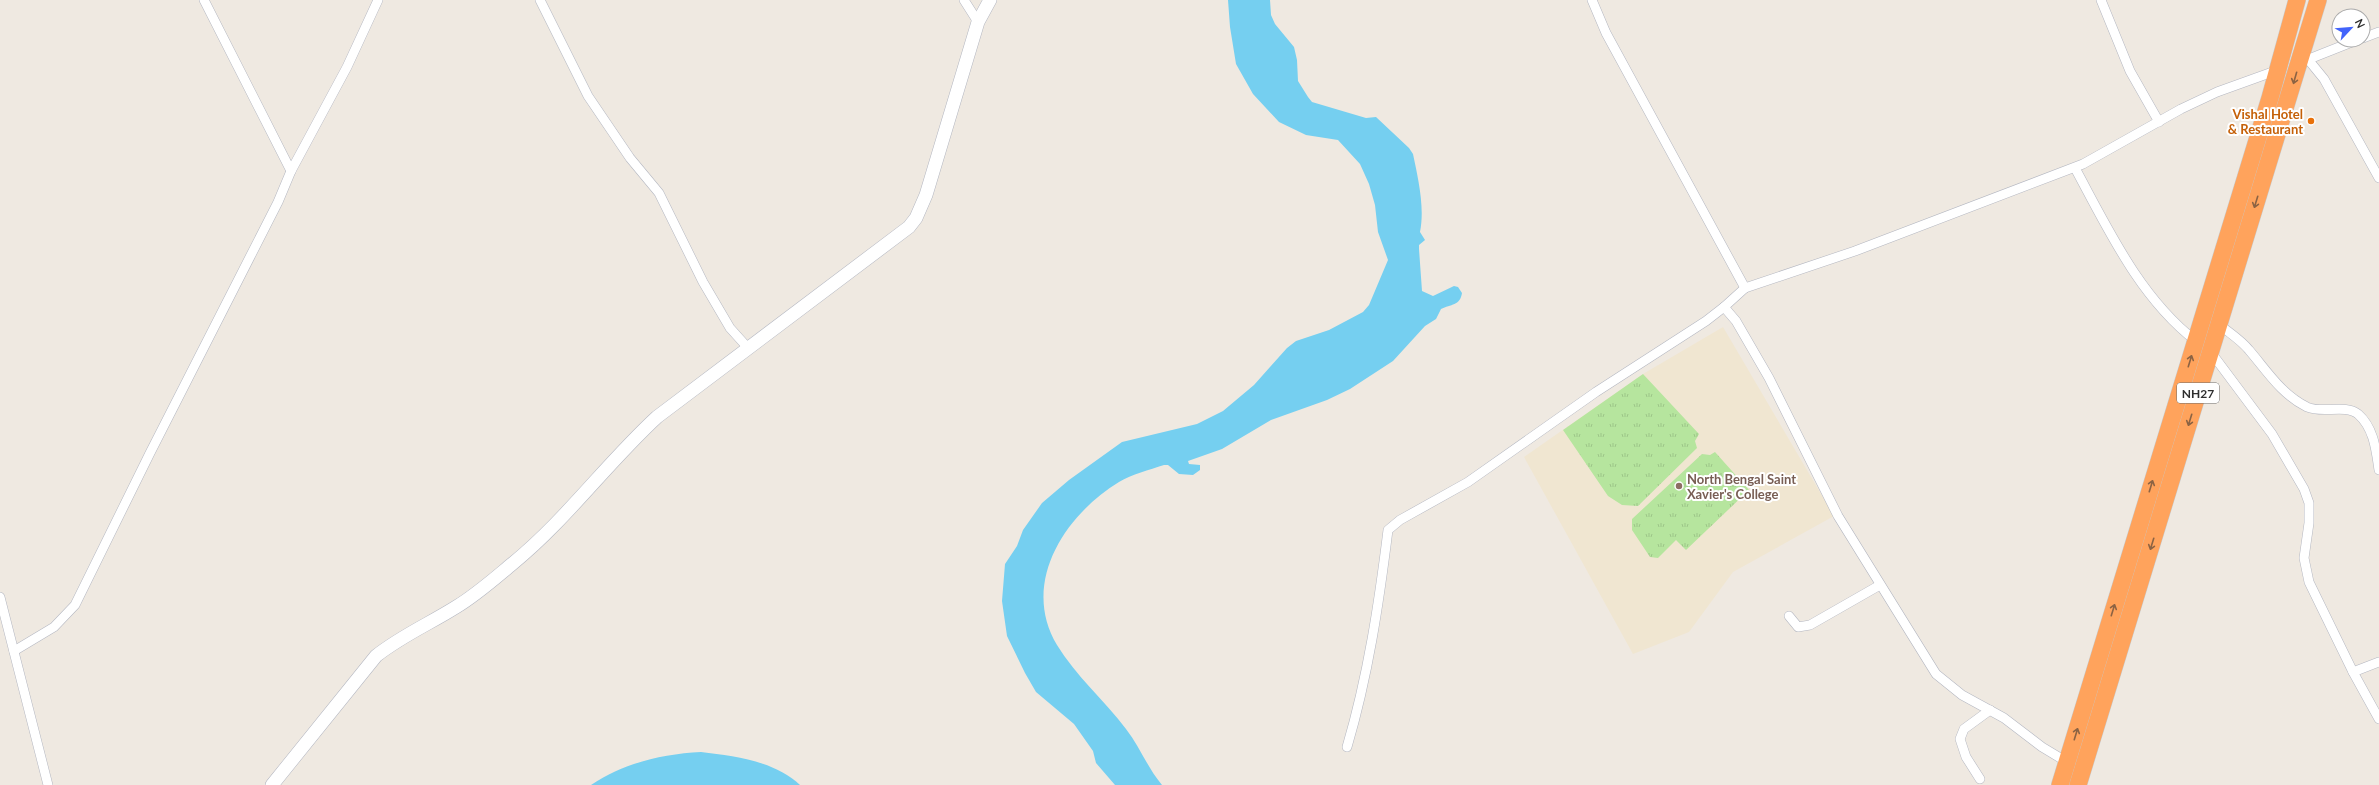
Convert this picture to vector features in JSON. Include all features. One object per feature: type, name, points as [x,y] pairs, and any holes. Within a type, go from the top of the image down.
[{"type":"highway","name":"NH27","points":[[2060,785],[2278,70],[2297,0]]},
{"type":"highway","name":"NH27","points":[[2078,785],[2210,352],[2306,55],[2318,0]]},
{"type":"street","points":[[204,0],[291,171]]},
{"type":"street","points":[[14,651],[54,627],[75,605],[150,453],[278,202],[291,171],[347,67],[378,0]]},
{"type":"street","points":[[540,0],[588,96],[630,158],[659,193],[703,282],[730,328],[748,348]]},
{"type":"street","points":[[964,0],[978,22]]},
{"type":"street","points":[[272,785],[376,656],[392,644],[458,606],[512,564],[568,512],[638,435],[691,390],[879,251],[916,218],[926,195],[978,22],[990,0]]},
{"type":"street","points":[[1592,0],[1606,33],[1745,288]]},
{"type":"street","points":[[2101,0],[2118,44],[2159,122]]},
{"type":"street","points":[[2331,48],[2306,55],[2324,78],[2379,178]]},
{"type":"street","points":[[1346,747],[1358,707],[1377,618],[1388,530],[1400,520],[1468,482],[1596,392],[1706,321],[1745,288],[1785,276],[1863,248],[2074,168],[2217,92],[2278,70]]},
{"type":"street","points":[[2074,168],[2112,238],[2161,309],[2177,327],[2196,341]]},
{"type":"street","points":[[1724,307],[1736,321],[1769,378],[1838,516],[1936,674],[1962,695],[1990,710],[2067,762]]},
{"type":"street","points":[[2219,324],[2239,339],[2280,389],[2308,407],[2322,411],[2351,411],[2357,414],[2372,434],[2379,470]]},
{"type":"street","points":[[2210,352],[2272,434],[2304,489],[2309,503],[2309,523],[2304,558],[2309,582],[2353,672],[2379,720]]},
{"type":"street","points":[[1789,616],[1798,627],[1810,625],[1880,585]]},
{"type":"street","points":[[0,597],[3,619],[14,651],[48,785]]},
{"type":"street","points":[[2353,672],[2379,662]]},
{"type":"street","points":[[1980,779],[1964,751],[1960,739],[1964,729],[1990,710]]},
{"type":"shaded area","name":"North Bengal Saint Xavier's College","points":[[1723,327],[1834,516],[1733,572],[1689,632],[1633,654],[1524,457],[1643,374]]},
{"type":"green space","points":[[1643,374],[1699,434],[1695,441],[1697,448],[1638,506],[1622,505],[1608,496],[1563,430]]},
{"type":"green space","points":[[1715,452],[1749,490],[1686,550],[1676,540],[1658,558],[1650,557],[1632,530],[1632,519],[1702,454],[1710,455]]},
{"type":"water","points":[[1228,0],[1270,0],[1271,15],[1275,24],[1294,47],[1297,60],[1298,81],[1312,102],[1366,118],[1376,117],[1409,148],[1413,154],[1419,183],[1422,213],[1420,232],[1425,240],[1419,245],[1422,291],[1433,296],[1454,286],[1458,287],[1462,293],[1457,302],[1441,309],[1436,319],[1425,326],[1393,361],[1350,389],[1327,400],[1271,420],[1222,449],[1188,461],[1189,464],[1200,465],[1200,470],[1193,475],[1179,474],[1168,465],[1164,465],[1124,479],[1099,496],[1081,513],[1066,532],[1054,553],[1046,575],[1043,598],[1047,622],[1057,645],[1064,656],[1126,729],[1162,785],[1115,785],[1096,763],[1093,751],[1074,724],[1036,692],[1025,673],[1007,636],[1002,601],[1005,564],[1017,546],[1023,530],[1042,503],[1069,480],[1122,442],[1197,424],[1223,411],[1254,385],[1287,348],[1296,341],[1329,330],[1363,312],[1369,305],[1388,260],[1378,232],[1375,205],[1369,184],[1360,164],[1338,140],[1306,135],[1279,122],[1253,94],[1236,64],[1230,27]]},
{"type":"water","points":[[701,752],[727,755],[766,765],[790,777],[800,785],[591,785],[630,765],[672,755]]},
{"type":"place","name":"Vishal Hotel & Restaurant","points":[[2311,121]]},
{"type":"place","name":"North Bengal Saint Xavier's College","points":[[1679,486]]}]
